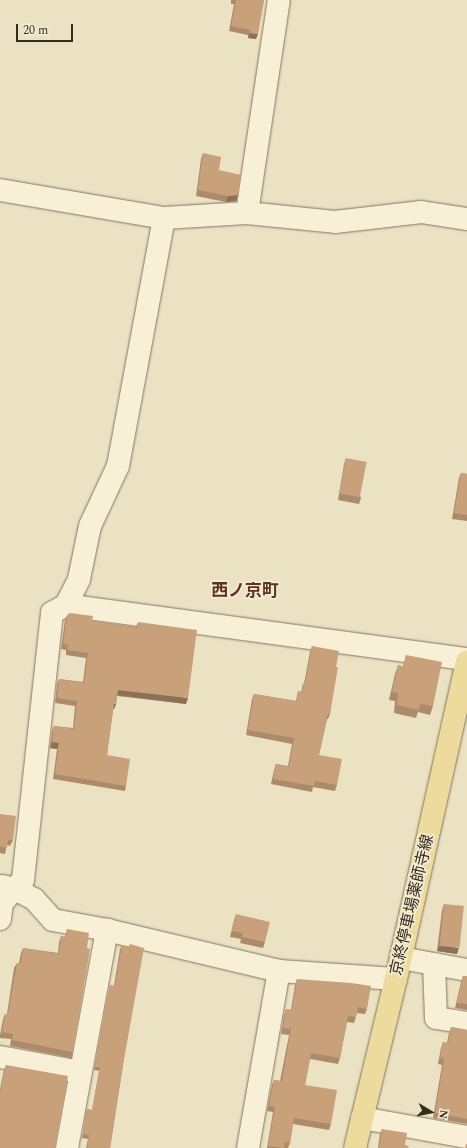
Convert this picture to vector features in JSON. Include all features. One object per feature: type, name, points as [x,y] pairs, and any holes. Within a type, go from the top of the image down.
[{"type":"main road","name":"京終停車場薬師寺線","points":[[355,1148],[401,958],[467,660]]},
{"type":"street","points":[[247,213],[279,0]]},
{"type":"street","points":[[0,190],[164,218],[247,213],[335,222],[421,212],[467,219]]},
{"type":"street","points":[[0,919],[2,903],[8,887],[23,880],[52,613],[66,605],[79,580],[90,526],[118,466],[164,218]]},
{"type":"street","points":[[66,605],[467,660]]},
{"type":"street","points":[[8,887],[34,898],[53,920],[107,930],[279,971],[396,979]]},
{"type":"street","points":[[67,1148],[107,930]]},
{"type":"street","points":[[401,958],[467,970]]},
{"type":"street","points":[[434,964],[436,1018],[467,1023]]},
{"type":"street","points":[[248,1148],[279,971]]},
{"type":"street","points":[[0,1057],[80,1072]]},
{"type":"street","points":[[362,1118],[467,1137]]},
{"type":"building","points":[[236,0],[264,0],[258,34],[250,33],[250,30],[231,26]]},
{"type":"building","points":[[203,153],[221,157],[219,170],[241,175],[238,195],[228,196],[198,190]]},
{"type":"building","points":[[346,458],[367,462],[360,497],[339,493]]},
{"type":"building","points":[[461,473],[467,474],[467,515],[454,513]]},
{"type":"building","points":[[70,613],[93,616],[92,621],[137,628],[138,622],[197,630],[188,698],[118,690],[116,704],[114,704],[107,755],[130,759],[126,786],[55,774],[59,743],[52,742],[54,726],[74,729],[77,701],[57,698],[59,679],[84,683],[88,653],[67,650],[68,645],[63,644],[67,615]]},
{"type":"building","points":[[312,646],[339,651],[336,667],[338,667],[330,714],[328,713],[319,755],[342,759],[337,785],[315,781],[314,786],[273,779],[276,764],[289,767],[294,738],[248,730],[254,694],[297,701],[298,691],[302,692],[303,683],[305,684]]},
{"type":"building","points":[[406,655],[442,662],[433,706],[420,704],[419,710],[397,705],[398,693],[392,692],[398,665],[404,667]]},
{"type":"building","points":[[0,814],[16,816],[13,840],[8,840],[7,848],[0,847]]},
{"type":"building","points":[[444,904],[464,906],[460,948],[440,946]]},
{"type":"building","points":[[236,914],[270,922],[265,942],[242,937],[243,933],[232,931]]},
{"type":"building","points":[[67,929],[89,933],[87,948],[90,949],[73,1052],[12,1040],[13,1034],[2,1032],[5,1014],[8,1014],[17,963],[21,963],[23,948],[59,954],[61,936],[66,937]]},
{"type":"building","points":[[130,944],[144,948],[110,1148],[87,1148],[89,1135],[83,1134],[87,1109],[92,1110],[100,1067],[95,1067],[110,985],[115,986],[122,945],[129,947]]},
{"type":"building","points":[[463,976],[467,976],[467,1004],[457,1003]]},
{"type":"building","points":[[297,979],[371,986],[367,1009],[358,1007],[356,1017],[348,1016],[340,1058],[311,1053],[305,1085],[337,1090],[331,1124],[294,1118],[290,1143],[285,1142],[284,1148],[282,1148],[268,1146],[275,1107],[269,1106],[274,1080],[282,1081],[291,1029],[283,1028],[286,1009],[292,1010]]},
{"type":"building","points":[[451,1027],[467,1030],[467,1119],[435,1113],[444,1059],[440,1058],[443,1042],[448,1043]]},
{"type":"building","points":[[6,1065],[68,1076],[55,1148],[0,1148],[0,1092]]},
{"type":"building","points":[[382,1129],[407,1133],[405,1145],[409,1146],[408,1148],[379,1148]]},
{"type":"district","name":"西ノ京町","points":[[245,592]]}]
